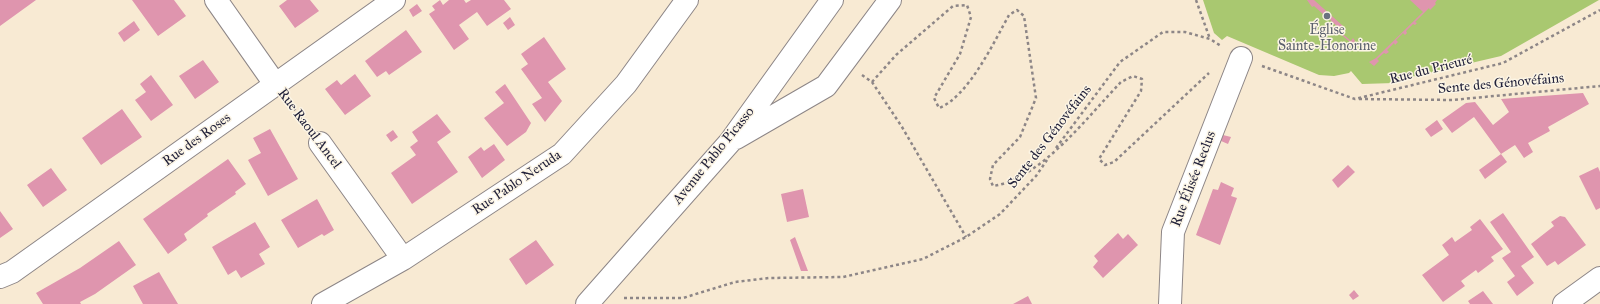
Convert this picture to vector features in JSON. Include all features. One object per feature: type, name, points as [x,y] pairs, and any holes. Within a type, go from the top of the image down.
[{"type":"street","name":"Rue Raoul Ancel","points":[[216,0],[275,84]]},
{"type":"street","name":"Rue des Roses","points":[[0,277],[12,272],[394,0]]},
{"type":"street","name":"Rue Pablo Neruda","points":[[323,304],[403,258],[562,154],[626,84],[687,0]]},
{"type":"street","name":"Avenue Pablo Picasso","points":[[590,301],[730,142],[832,0]]},
{"type":"street","points":[[730,142],[826,86],[890,0]]},
{"type":"street","name":"Rue Élisée Reclus","points":[[1170,304],[1173,232],[1250,61]]},
{"type":"street","name":"Rue Raoul Ancel","points":[[320,143],[403,258]]},
{"type":"street","points":[[1564,304],[1600,278]]},
{"type":"path","name":"Sente des Génovéfains","points":[[590,301],[683,298],[734,282],[769,278],[843,277],[923,259],[966,238],[1000,214],[1036,176],[1120,62],[1162,32],[1185,32],[1210,39],[1196,0]]},
{"type":"path","points":[[966,238],[902,127],[872,82],[896,55],[953,6],[967,5],[971,17],[960,54],[934,98],[938,108],[949,104],[980,68],[1009,15],[1016,10],[1024,16],[1036,98],[1020,137],[993,164],[990,179],[993,186],[1007,184],[1049,158],[1121,82],[1133,76],[1142,79],[1141,91],[1099,159],[1105,165],[1114,162],[1222,62],[1250,61],[1355,99]]},
{"type":"path","name":"Rue du Prieuré","points":[[1355,99],[1503,63],[1600,10]]},
{"type":"path","name":"Rue Raoul Ancel","points":[[275,84],[320,143]]},
{"type":"path","name":"Sente des Génovéfains","points":[[1355,99],[1452,100],[1600,86]]},
{"type":"green space","points":[[1203,0],[1599,0],[1501,56],[1420,75],[1417,78],[1415,76],[1394,83],[1362,84],[1351,71],[1349,73],[1334,76],[1319,75],[1227,36],[1222,40],[1214,33]]},
{"type":"building","points":[[0,0],[36,0],[0,26]]},
{"type":"building","points":[[132,0],[174,0],[186,16],[158,36]]},
{"type":"building","points":[[287,0],[310,0],[319,11],[295,28],[279,6]]},
{"type":"building","points":[[440,0],[443,5],[449,0],[464,0],[466,3],[471,0],[504,0],[511,9],[487,26],[477,12],[459,25],[469,39],[454,50],[429,14],[435,10],[432,6]]},
{"type":"building","name":"Église Sainte-Honorine","points":[[1307,0],[1314,0],[1343,26],[1339,31],[1337,29],[1339,28],[1327,17],[1325,19],[1323,17],[1324,15],[1314,6],[1312,7]]},
{"type":"building","points":[[1410,0],[1437,0],[1435,3],[1436,4],[1430,10],[1429,8],[1415,22],[1417,23],[1415,25],[1413,24],[1406,31],[1407,33],[1405,35],[1403,33],[1396,40],[1398,42],[1395,45],[1394,43],[1387,50],[1389,52],[1386,54],[1384,53],[1377,59],[1379,61],[1374,66],[1369,62],[1376,58],[1423,12]]},
{"type":"building","points":[[417,4],[422,11],[413,17],[409,10]]},
{"type":"building","points":[[510,17],[515,25],[508,30],[503,23]]},
{"type":"building","points":[[134,21],[140,30],[124,42],[118,33]]},
{"type":"building","points":[[406,30],[422,52],[389,75],[386,71],[377,77],[365,61]]},
{"type":"building","points":[[1339,31],[1351,41],[1353,38],[1355,41],[1353,44],[1338,32]]},
{"type":"building","points":[[544,37],[566,69],[548,82],[562,101],[545,122],[532,104],[542,98],[521,69],[528,64],[521,54]]},
{"type":"building","points":[[203,60],[219,82],[195,99],[179,76]]},
{"type":"building","points":[[355,74],[371,96],[345,115],[325,89],[337,80],[341,85]]},
{"type":"building","points":[[151,75],[173,105],[151,121],[135,100],[146,92],[140,84]]},
{"type":"building","points":[[505,84],[531,123],[526,132],[507,146],[484,118],[504,103],[495,92]]},
{"type":"building","points":[[1583,93],[1589,104],[1548,127],[1550,131],[1528,143],[1533,152],[1524,158],[1515,145],[1501,154],[1474,117],[1452,133],[1442,120],[1466,103],[1475,102],[1493,125],[1509,112],[1501,99]]},
{"type":"building","points":[[122,109],[142,137],[101,165],[82,138]]},
{"type":"building","points":[[437,114],[451,132],[437,142],[458,172],[412,204],[391,173],[416,155],[410,147],[418,141],[412,132]]},
{"type":"building","points":[[1437,120],[1443,129],[1431,137],[1425,129]]},
{"type":"building","points":[[270,129],[298,179],[268,196],[248,160],[261,153],[253,138]]},
{"type":"building","points":[[393,130],[398,137],[391,142],[386,135]]},
{"type":"building","points":[[1223,135],[1231,137],[1228,144],[1221,141]]},
{"type":"building","points":[[494,144],[505,160],[482,178],[468,157],[481,147],[484,151]]},
{"type":"building","points":[[1501,154],[1507,162],[1485,179],[1479,170]]},
{"type":"building","points":[[228,159],[246,184],[235,192],[236,194],[207,214],[208,216],[184,234],[187,240],[168,254],[143,219]]},
{"type":"building","points":[[1348,165],[1355,172],[1338,188],[1332,180]]},
{"type":"building","points":[[1598,167],[1600,172],[1600,208],[1596,210],[1579,176]]},
{"type":"building","points":[[51,168],[67,190],[43,207],[27,185]]},
{"type":"building","points":[[1221,182],[1234,188],[1231,196],[1237,198],[1220,245],[1196,235],[1213,189],[1218,190]]},
{"type":"building","points":[[803,189],[809,217],[787,222],[781,194]]},
{"type":"building","points":[[317,199],[334,230],[324,236],[322,234],[298,248],[281,220]]},
{"type":"building","points":[[0,211],[13,229],[0,238]]},
{"type":"building","points":[[1503,213],[1534,257],[1521,266],[1534,283],[1517,296],[1507,282],[1515,276],[1502,258],[1511,252],[1490,222]]},
{"type":"building","points":[[1560,216],[1565,217],[1586,245],[1558,265],[1555,261],[1547,266],[1531,244],[1554,226],[1551,222]]},
{"type":"building","points":[[1480,219],[1503,249],[1491,257],[1494,261],[1478,273],[1476,270],[1461,281],[1465,286],[1443,302],[1422,275],[1449,255],[1442,245],[1452,237],[1455,242],[1472,230],[1470,227]]},
{"type":"building","points":[[255,222],[270,247],[259,254],[265,264],[241,278],[236,270],[228,275],[212,247]]},
{"type":"building","points":[[1118,233],[1123,239],[1128,234],[1138,245],[1103,278],[1093,267],[1098,261],[1094,256]]},
{"type":"building","points":[[795,237],[808,271],[801,271],[790,240]]},
{"type":"building","points":[[536,240],[554,265],[526,285],[509,259]]},
{"type":"building","points":[[119,241],[136,265],[95,294],[80,302],[81,304],[43,304],[36,293],[80,268]]},
{"type":"building","points":[[159,272],[178,304],[143,304],[133,286]]},
{"type":"building","points":[[1354,290],[1359,296],[1353,300],[1349,295]]},
{"type":"building","points":[[1483,291],[1493,304],[1470,304],[1468,301]]},
{"type":"building","points":[[1028,296],[1032,304],[1013,304]]},
{"type":"place","name":"Église Sainte-Honorine","points":[[1327,16]]}]
